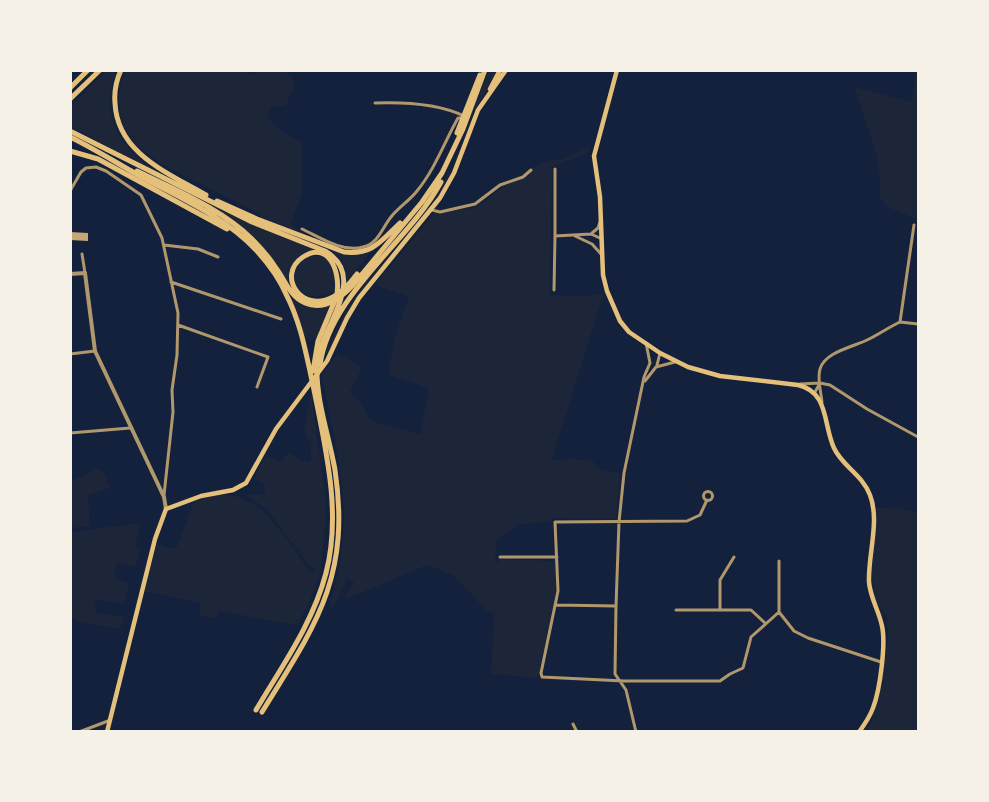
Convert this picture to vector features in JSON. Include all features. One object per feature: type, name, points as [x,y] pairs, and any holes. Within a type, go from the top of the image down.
[{"type":"highway","points":[[70,88],[88,70]]},
{"type":"highway","points":[[70,99],[100,70]]},
{"type":"highway","points":[[120,70],[116,86],[116,113],[120,126],[130,143],[149,161],[232,212]]},
{"type":"highway","points":[[347,289],[406,218],[441,169],[483,70]]},
{"type":"highway","points":[[85,144],[209,213],[238,233],[262,256],[287,295],[300,331],[316,400],[331,488],[333,527],[329,561],[319,597],[308,622],[259,711],[314,625],[330,587],[338,548],[340,527],[334,468],[320,374],[324,349],[351,296],[432,196],[450,164],[483,70]]},
{"type":"highway","points":[[70,137],[195,200],[228,220],[265,253],[300,301],[314,305],[334,299],[347,289],[432,188],[463,129]]},
{"type":"highway","points":[[70,131],[232,212],[325,251],[334,257],[343,276],[343,292],[322,342],[317,366],[321,401],[334,468]]},
{"type":"highway","points":[[70,151],[98,159],[238,233]]},
{"type":"highway","points":[[178,185],[257,219],[344,252],[364,252],[374,247],[406,218]]},
{"type":"highway","points":[[316,400],[313,371],[315,353],[336,298],[338,277],[333,263],[323,255],[311,254],[300,260],[292,274],[294,288],[299,295],[315,302],[334,299]]},
{"type":"main road","points":[[106,732],[153,549],[166,509],[201,496],[233,490],[246,483],[276,429],[323,367],[359,298],[432,210],[451,179],[478,110],[500,70]]},
{"type":"main road","points":[[485,98],[506,70]]},
{"type":"main road","points":[[617,70],[596,146],[595,166],[604,283],[620,321],[629,332],[677,362],[720,376],[805,386],[815,392],[823,405],[835,451],[863,481],[871,497],[873,515],[869,583],[884,634],[882,662],[874,705],[860,732]]},
{"type":"street","points":[[375,102],[442,108],[463,117]]},
{"type":"street","points":[[302,229],[346,247],[362,248],[370,244],[376,239],[391,216],[416,193],[435,165],[458,118],[463,117]]},
{"type":"street","points":[[70,191],[81,172],[86,168],[96,167],[106,171],[141,195],[162,238],[178,308],[177,355],[172,390],[173,412],[164,497],[166,509]]},
{"type":"street","points":[[554,290],[555,169]]},
{"type":"street","points":[[432,210],[440,212],[475,204],[500,185],[523,177],[531,170]]},
{"type":"street","points":[[591,234],[598,228],[601,221]]},
{"type":"street","points":[[900,322],[914,225]]},
{"type":"street","points":[[555,236],[591,234],[602,239]]},
{"type":"street","points":[[573,236],[588,242],[602,256]]},
{"type":"street","points":[[588,242],[602,239]]},
{"type":"street","points":[[164,245],[198,249],[218,257]]},
{"type":"street","points":[[82,254],[95,351],[164,497]]},
{"type":"street","points":[[70,274],[85,273]]},
{"type":"street","points":[[171,282],[281,320]]},
{"type":"street","points":[[823,405],[819,371],[828,358],[900,322],[918,324]]},
{"type":"street","points":[[178,325],[268,357],[257,387]]},
{"type":"street","points":[[645,343],[650,363]]},
{"type":"street","points":[[70,354],[95,351]]},
{"type":"street","points":[[636,732],[626,690],[615,674],[620,522],[624,473],[643,386],[650,363],[660,353]]},
{"type":"street","points":[[643,386],[647,376],[656,367],[660,353]]},
{"type":"street","points":[[656,367],[677,362]]},
{"type":"street","points":[[815,392],[820,383]]},
{"type":"street","points":[[798,385],[820,383],[830,385],[867,409],[918,437]]},
{"type":"street","points":[[815,392],[830,385]]},
{"type":"street","points":[[70,433],[130,428]]},
{"type":"street","points":[[707,500],[700,515],[692,520],[555,522],[559,586],[542,677],[720,681],[743,668],[751,637],[779,612]]},
{"type":"street","points":[[500,557],[557,557]]},
{"type":"street","points":[[720,610],[720,580],[734,557]]},
{"type":"street","points":[[779,561],[779,612],[794,632],[882,662]]},
{"type":"street","points":[[556,605],[616,606]]},
{"type":"street","points":[[676,610],[751,610],[765,623]]},
{"type":"street","points":[[79,732],[108,721]]},
{"type":"street","points":[[573,724],[577,732]]},
{"type":"shaded area","points":[[248,70],[249,75],[275,70],[282,71],[292,77],[295,83],[286,106],[271,107],[267,117],[282,132],[302,142],[302,193],[291,223],[299,232],[261,217],[254,211],[157,161],[132,139],[119,110],[125,71]]},
{"type":"shaded area","points":[[106,71],[116,71],[110,105],[112,120],[118,133],[137,156],[164,176],[71,127],[71,106]]},
{"type":"shaded area","points":[[489,71],[498,71],[475,109],[442,191],[428,211],[355,300],[324,360],[336,330],[359,292],[415,225],[448,175]]},
{"type":"shaded area","points":[[916,71],[918,71],[918,220],[886,206],[879,197],[880,182],[876,152],[854,87],[912,102]]},
{"type":"shaded area","points":[[590,147],[589,152],[552,167],[550,295],[603,295],[552,459],[557,461],[569,458],[592,461],[602,470],[620,473],[616,519],[553,518],[550,522],[519,524],[497,540],[495,561],[499,562],[500,559],[555,561],[556,591],[538,678],[491,674],[494,613],[487,611],[453,575],[427,565],[344,600],[354,582],[345,578],[345,584],[333,608],[329,606],[338,574],[344,517],[339,463],[322,375],[338,353],[362,368],[350,392],[358,399],[371,421],[420,434],[429,388],[389,375],[396,335],[409,297],[375,285],[434,213],[472,208],[489,199],[508,183],[529,176],[533,167],[555,159],[560,160]]},
{"type":"shaded area","points":[[206,202],[321,251],[295,262],[291,287],[254,239]]},
{"type":"shaded area","points":[[329,249],[338,252],[372,251],[347,281],[342,262]]},
{"type":"shaded area","points":[[310,256],[318,256],[328,261],[333,271],[336,290],[312,296],[304,293],[298,287],[295,280],[296,271],[300,263]]},
{"type":"shaded area","points":[[290,294],[331,304],[317,337],[310,341],[305,337]]},
{"type":"shaded area","points":[[311,393],[325,492],[326,518],[320,576],[297,625],[218,611],[217,618],[200,616],[200,603],[144,591],[156,543],[170,548],[177,547],[194,501],[212,496],[227,495],[240,498],[264,512],[305,565],[314,573],[315,570],[268,511],[247,495],[265,494],[265,485],[254,479],[266,455],[280,463],[289,452],[301,460],[311,462],[311,444],[304,428]]},
{"type":"shaded area","points":[[97,469],[104,473],[110,488],[88,495],[90,526],[71,528],[71,481]]},
{"type":"shaded area","points":[[895,507],[918,513],[918,731],[865,732],[872,720],[884,684],[882,679],[888,635],[887,615],[875,596],[873,581],[872,566],[877,508]]},
{"type":"shaded area","points":[[140,523],[135,548],[140,552],[135,567],[117,563],[115,573],[118,579],[129,583],[124,603],[95,600],[96,613],[125,617],[120,629],[83,623],[71,617],[71,532]]},
{"type":"building","points":[[70,232],[88,233],[88,241],[70,240]]}]
